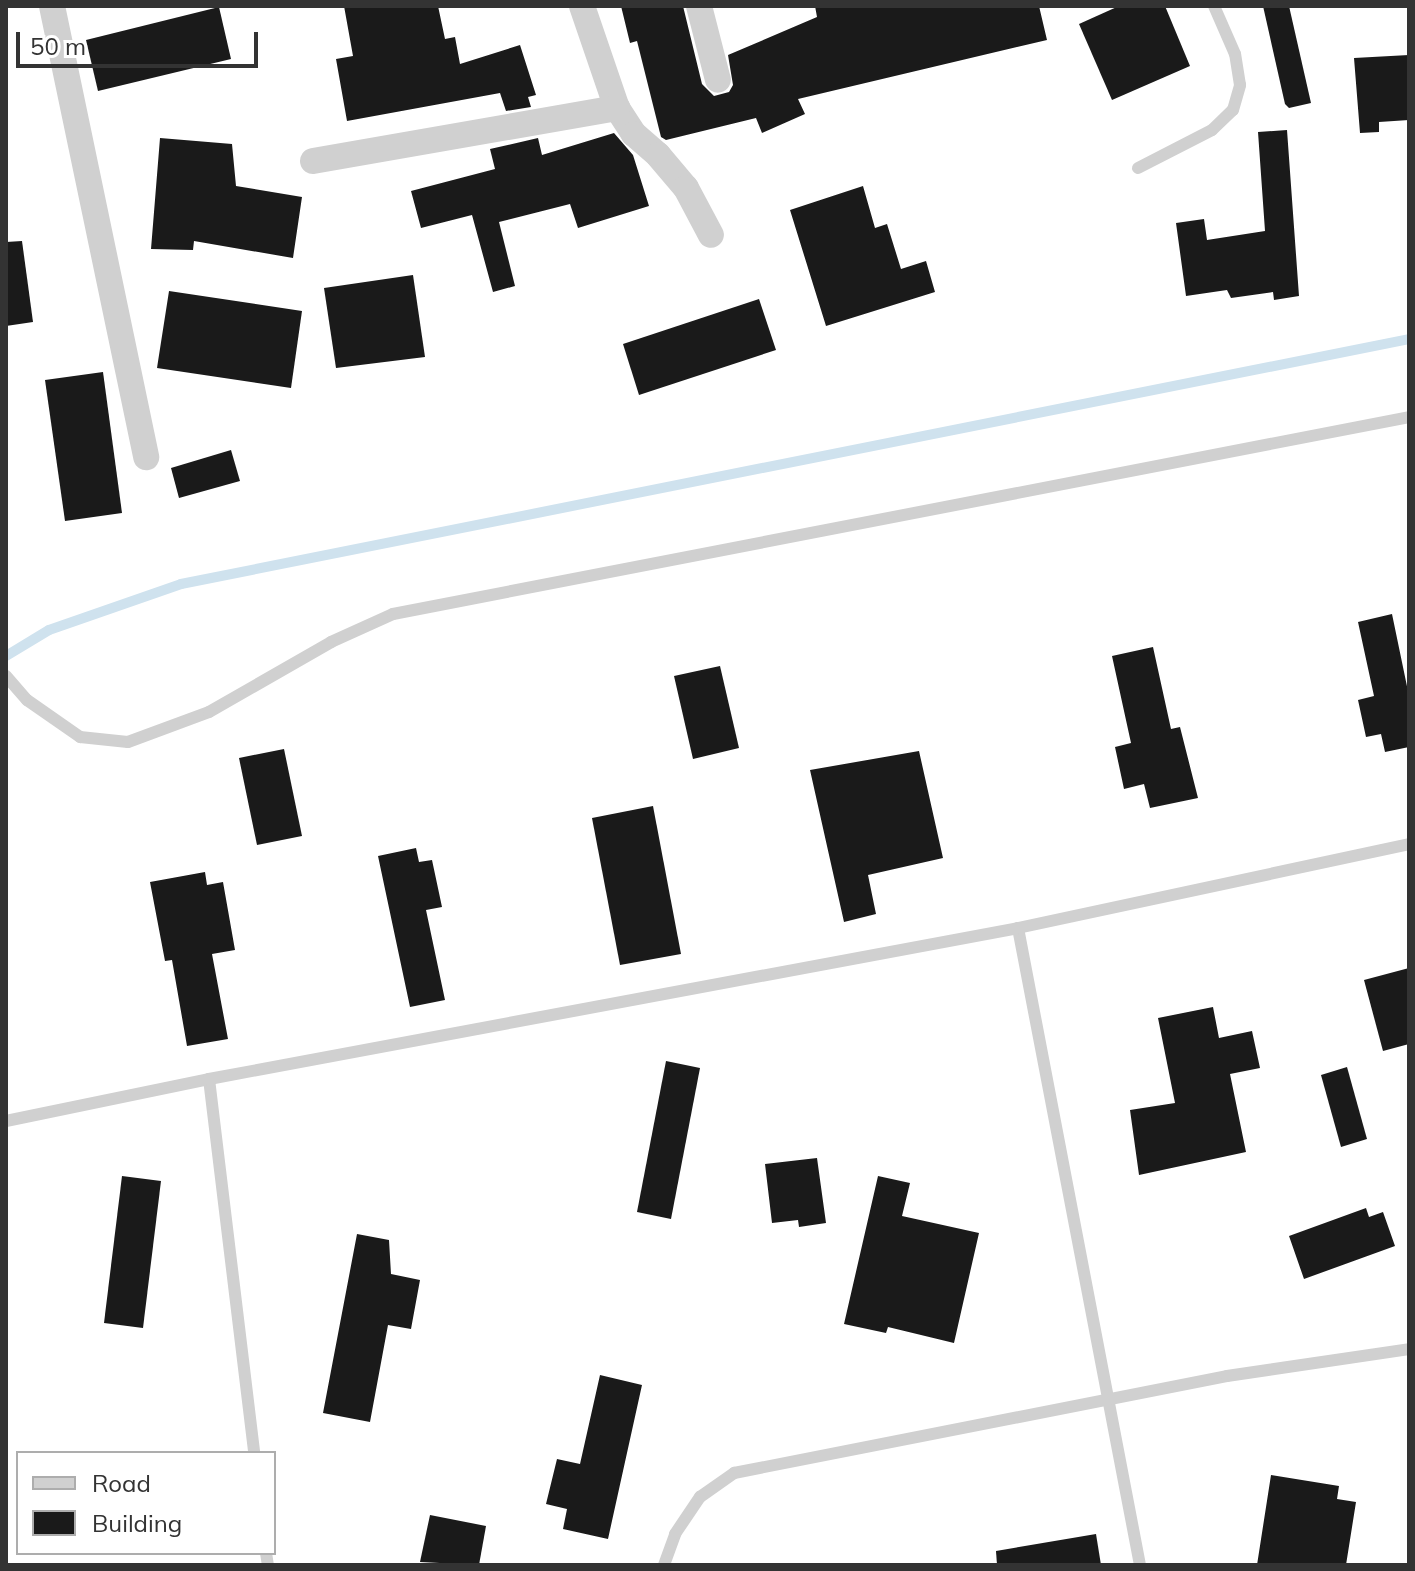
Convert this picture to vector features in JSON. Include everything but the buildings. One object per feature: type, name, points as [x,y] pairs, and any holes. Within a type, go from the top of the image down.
[{"type":"street","points":[[52,6],[146,457]]},
{"type":"street","points":[[582,6],[617,108],[634,134],[658,155],[686,188],[711,235]]},
{"type":"street","points":[[699,6],[718,80]]},
{"type":"street","points":[[313,161],[617,108]]},
{"type":"lane","points":[[1138,168],[1212,130],[1233,110],[1240,85],[1235,54],[1214,6]]},
{"type":"lane","points":[[6,676],[27,700],[80,737],[128,742],[209,712],[331,642],[393,614],[1409,417]]},
{"type":"lane","points":[[6,1121],[209,1079],[1018,928],[1409,844]]},
{"type":"lane","points":[[1018,928],[1140,1565]]},
{"type":"lane","points":[[209,1079],[254,1451]]},
{"type":"lane","points":[[664,1565],[675,1534],[700,1497],[734,1473],[913,1435],[1109,1402],[1227,1376],[1409,1349]]},
{"type":"waterway","points":[[6,656],[49,630],[181,584],[1409,339]]}]
